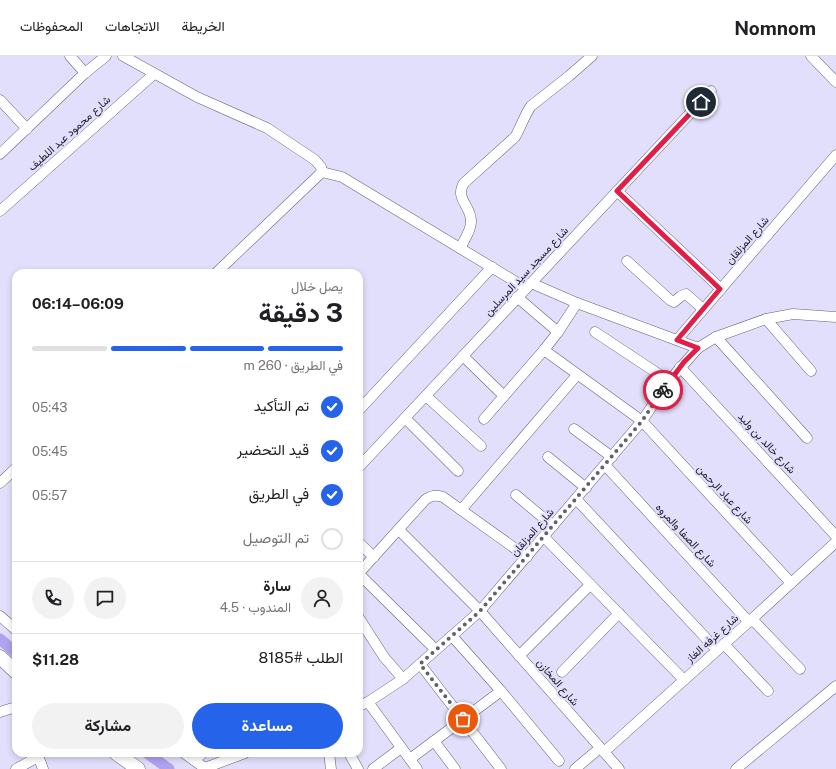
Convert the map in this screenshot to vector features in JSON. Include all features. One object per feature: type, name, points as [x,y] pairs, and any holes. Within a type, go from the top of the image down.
[{"type":"street","points":[[70,56],[85,73]]},
{"type":"street","points":[[123,56],[197,97],[267,128],[315,160],[322,172]]},
{"type":"street","points":[[460,248],[470,229],[472,221],[461,194],[464,183],[515,137],[520,129],[526,112],[536,101],[592,56]]},
{"type":"street","points":[[811,56],[836,82]]},
{"type":"street","points":[[0,154],[102,58]]},
{"type":"street","name":"شارع محمود عبد اللطيف","points":[[0,211],[154,74]]},
{"type":"street","name":"شارع مسجد سيد المرسلين","points":[[363,463],[528,285],[712,91]]},
{"type":"street","points":[[0,100],[27,129]]},
{"type":"street","name":"شارع المزلقان","points":[[677,340],[836,155]]},
{"type":"street","points":[[322,172],[342,177],[492,267],[528,285],[698,348]]},
{"type":"street","points":[[220,269],[322,172]]},
{"type":"street","points":[[617,191],[720,289]]},
{"type":"street","points":[[627,261],[670,300],[674,302],[686,294],[703,309]]},
{"type":"street","points":[[363,406],[492,267]]},
{"type":"street","points":[[517,297],[558,332]]},
{"type":"street","points":[[484,419],[544,350],[577,303]]},
{"type":"street","name":"شارع المزلقان","points":[[364,704],[403,679],[480,611],[642,421],[669,381],[698,348],[716,337],[766,319],[793,314],[836,317]]},
{"type":"street","points":[[766,319],[811,371]]},
{"type":"street","points":[[595,332],[669,381]]},
{"type":"street","points":[[716,337],[807,438]]},
{"type":"street","name":"شارع عباد الرحمن","points":[[544,350],[642,421],[791,583]]},
{"type":"street","points":[[463,356],[504,396]]},
{"type":"street","name":"شارع خالد بن وليد","points":[[680,367],[836,536]]},
{"type":"street","points":[[462,510],[577,375]]},
{"type":"street","points":[[426,396],[482,446]]},
{"type":"street","points":[[405,418],[458,471]]},
{"type":"street","points":[[574,428],[612,457]]},
{"type":"street","points":[[548,458],[586,488]]},
{"type":"street","name":"شارع الصفا والمروه","points":[[605,465],[750,620],[800,669]]},
{"type":"street","points":[[0,483],[12,472]]},
{"type":"street","points":[[363,569],[425,500],[436,495],[443,497],[527,557]]},
{"type":"street","points":[[516,495],[553,526]]},
{"type":"street","points":[[576,499],[721,647],[768,691]]},
{"type":"street","name":"شارع المخازن","points":[[399,530],[480,611],[619,769]]},
{"type":"street","points":[[544,537],[684,680]]},
{"type":"street","name":"شارع غرفه الغاز","points":[[575,769],[602,750],[684,680],[836,542]]},
{"type":"street","points":[[363,547],[374,557]]},
{"type":"street","points":[[363,578],[436,650]]},
{"type":"street","points":[[519,656],[590,584]]},
{"type":"street","points":[[562,672],[619,614]]},
{"type":"street","points":[[0,616],[12,626]]},
{"type":"street","points":[[363,628],[384,657],[403,679]]},
{"type":"street","points":[[452,636],[501,691],[559,761]]},
{"type":"street","points":[[0,657],[12,668]]},
{"type":"street","points":[[420,664],[501,769]]},
{"type":"street","points":[[736,769],[836,686]]},
{"type":"street","points":[[364,704],[401,748],[413,766],[434,741],[501,691]]},
{"type":"street","points":[[0,712],[12,708]]},
{"type":"street","points":[[434,741],[454,769]]},
{"type":"street","points":[[373,769],[401,748]]},
{"type":"street","points":[[16,769],[34,757]]},
{"type":"street","points":[[38,757],[43,769]]},
{"type":"street","points":[[122,757],[138,769]]},
{"type":"street","points":[[190,757],[206,769],[235,757]]},
{"type":"street","points":[[194,760],[198,757]]},
{"type":"street","points":[[330,757],[331,769]]},
{"type":"street","points":[[351,757],[358,769]]},
{"type":"waterway","points":[[0,639],[12,650]]},
{"type":"waterway","points":[[152,757],[169,769]]},
{"type":"way so far","points":[[463,719],[420,664],[480,611],[642,421],[663,390]]},
{"type":"route","points":[[663,390],[684,362],[698,348],[677,340],[720,289],[617,191],[701,102]]}]
